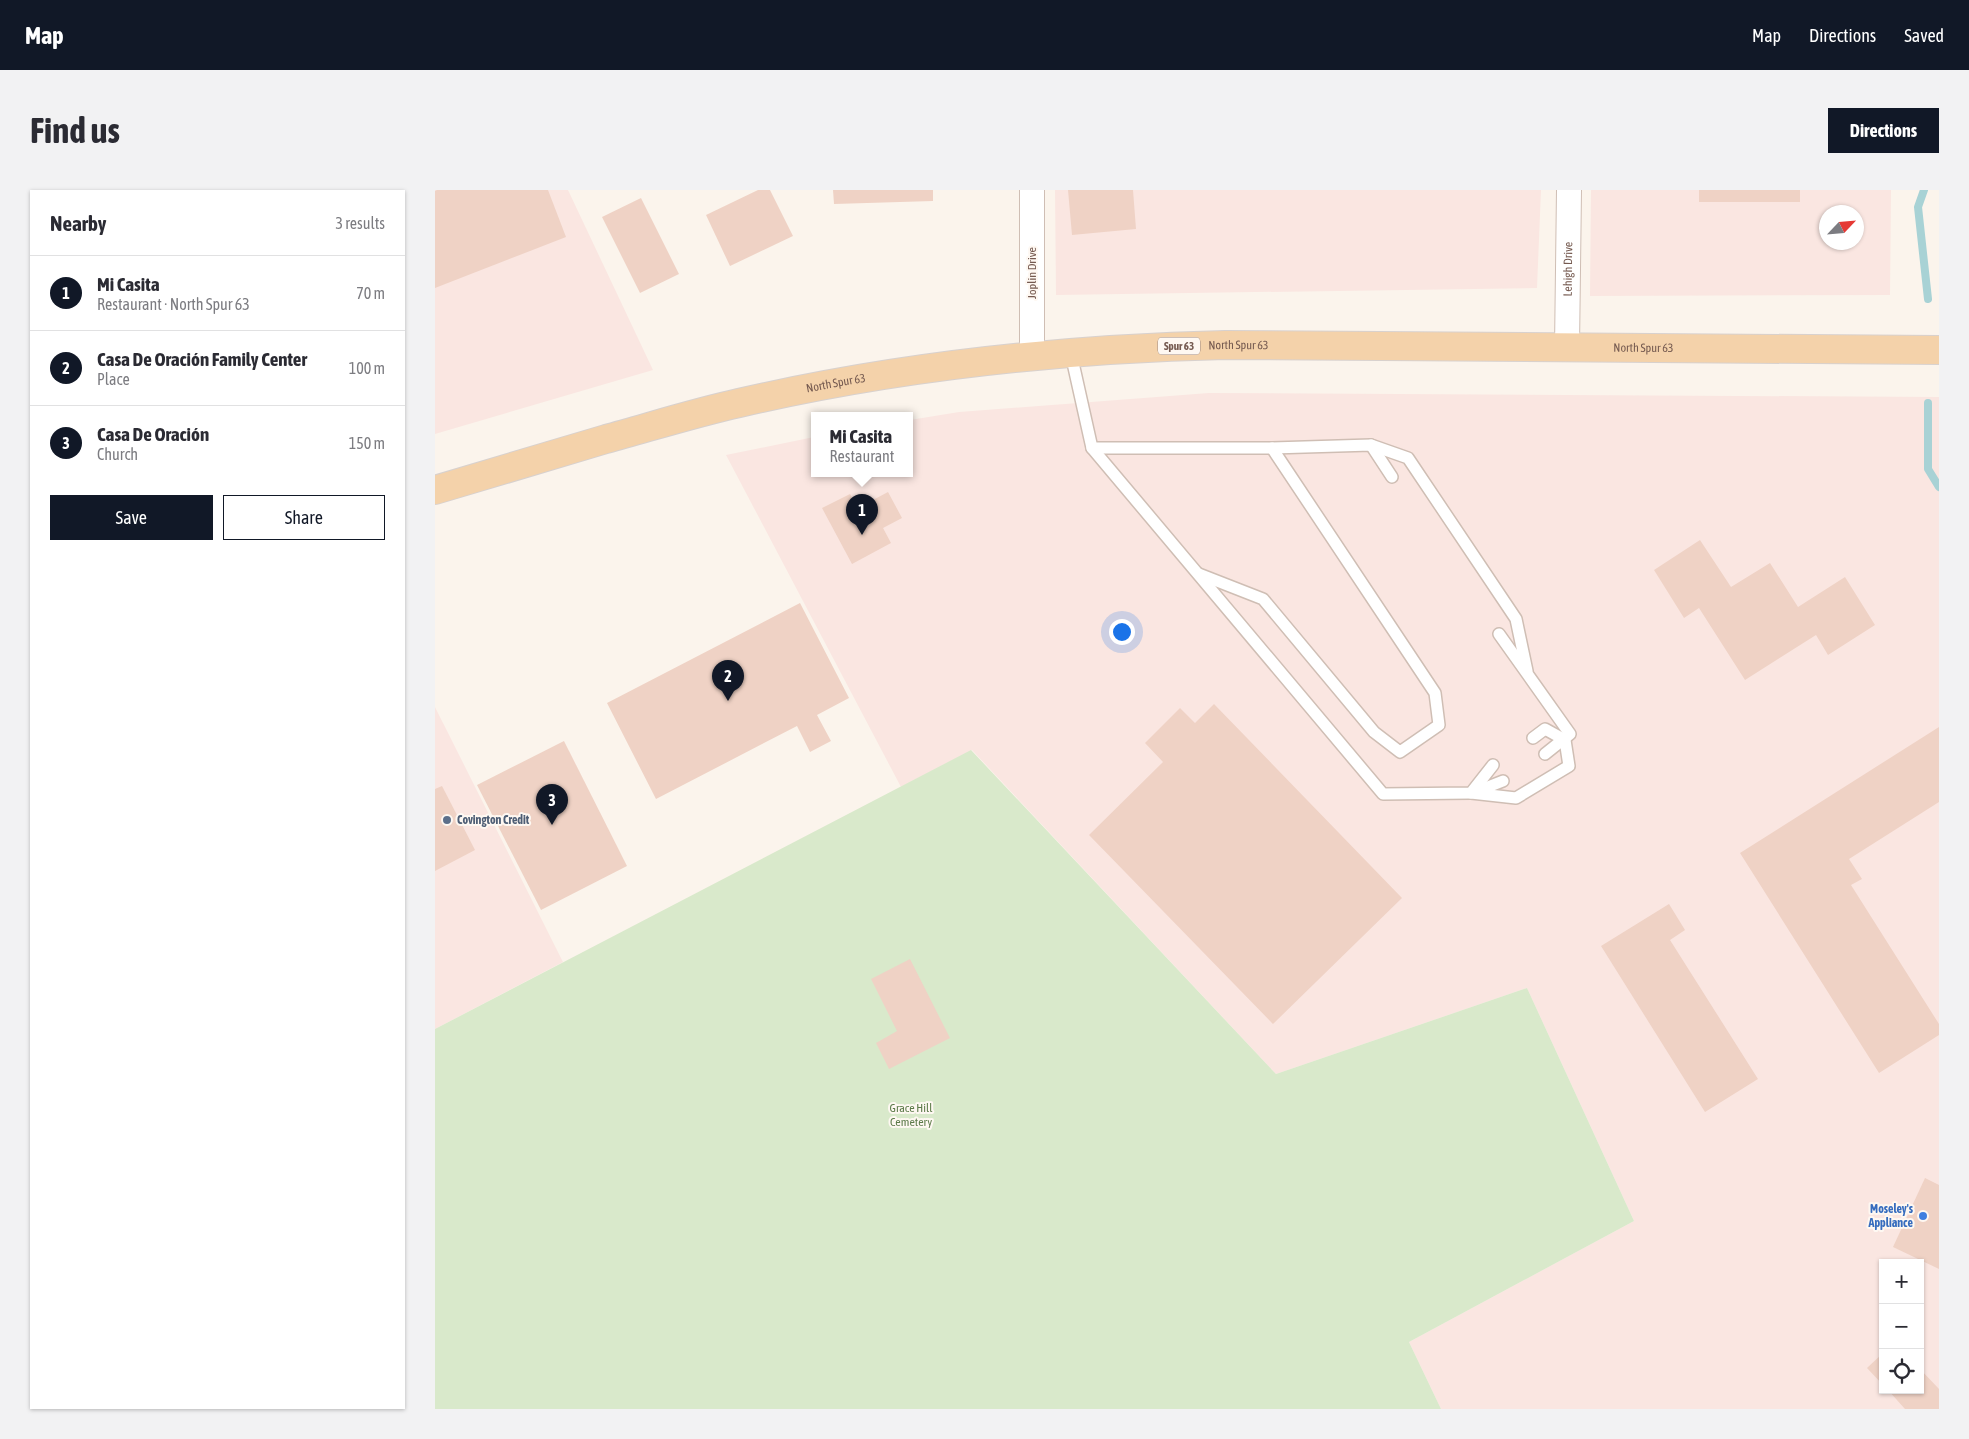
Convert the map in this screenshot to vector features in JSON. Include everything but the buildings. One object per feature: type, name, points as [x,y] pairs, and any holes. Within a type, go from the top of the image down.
[{"type":"main road","name":"North Spur 63","points":[[435,490],[651,426],[737,403],[877,375],[950,364],[1031,356],[1225,345],[1939,350]]},
{"type":"street","name":"Joplin Drive","points":[[1031,356],[1032,190]]},
{"type":"street","name":"Lehigh Drive","points":[[1567,348],[1569,190]]},
{"type":"lane","points":[[1071,354],[1092,448],[1383,794],[1471,793],[1516,798],[1569,766],[1565,740]]},
{"type":"lane","points":[[1092,448],[1272,448],[1371,445],[1408,458],[1516,619],[1527,671]]},
{"type":"lane","points":[[1371,445],[1392,477]]},
{"type":"lane","points":[[1198,574],[1263,599],[1373,732],[1400,752],[1439,725],[1435,693],[1272,448]]},
{"type":"lane","points":[[1499,634],[1570,734],[1565,740],[1545,754]]},
{"type":"lane","points":[[1533,738],[1545,729],[1565,740]]},
{"type":"lane","points":[[1471,793],[1493,765]]},
{"type":"lane","points":[[1471,793],[1503,781]]},
{"type":"shaded area","points":[[435,190],[568,190],[653,370],[435,434]]},
{"type":"shaded area","points":[[1055,190],[1541,190],[1537,288],[1056,295]]},
{"type":"shaded area","points":[[1591,190],[1891,190],[1890,295],[1590,296]]},
{"type":"shaded area","points":[[1209,393],[1939,397],[1939,1409],[1441,1409],[1409,1342],[1634,1221],[1527,988],[1276,1074],[972,750],[901,787],[726,455],[811,438],[811,477],[913,477],[913,420],[959,412]]},
{"type":"shaded area","points":[[435,707],[563,962],[435,1029]]},
{"type":"green space","name":"Grace Hill Cemetery","points":[[971,750],[1276,1074],[1527,988],[1634,1221],[1409,1342],[1441,1409],[435,1409],[435,1029]]},
{"type":"waterway","points":[[1924,190],[1918,207],[1928,299]]},
{"type":"waterway","points":[[1928,403],[1928,469],[1939,487]]},
{"type":"place","name":"Mi Casita","points":[[862,535]]},
{"type":"place","name":"Casa De Oración Family Center","points":[[728,701]]},
{"type":"place","name":"Covington Credit","points":[[447,820]]},
{"type":"place","name":"Casa De Oración","points":[[552,825]]},
{"type":"place","name":"Moseley's Appliance","points":[[1923,1216]]}]
